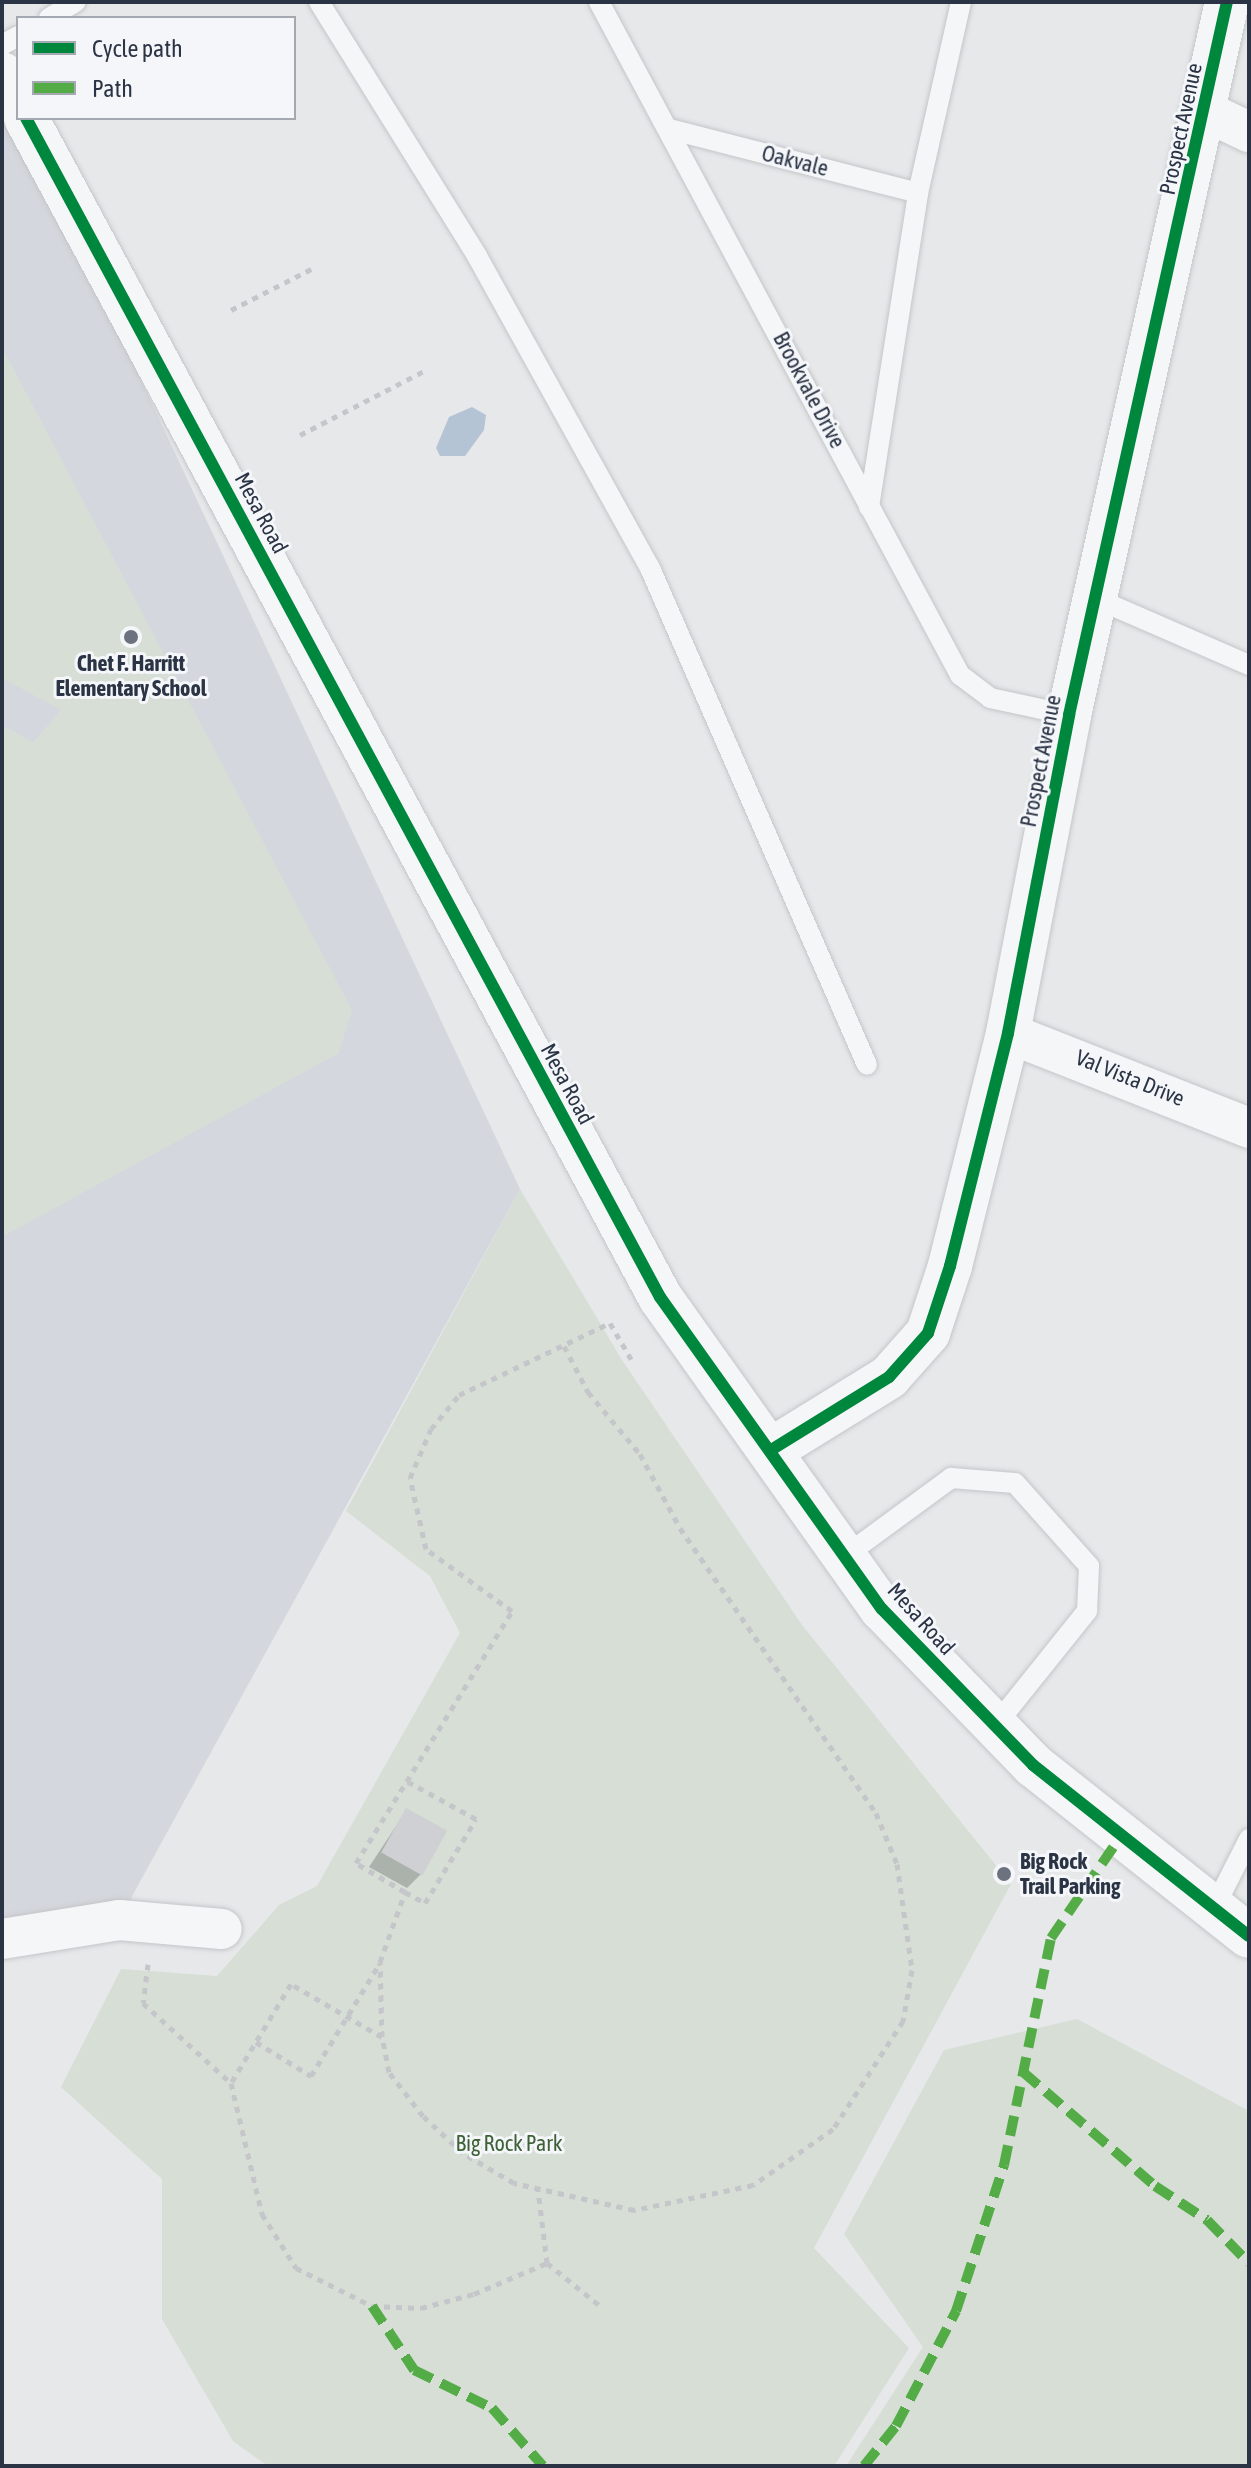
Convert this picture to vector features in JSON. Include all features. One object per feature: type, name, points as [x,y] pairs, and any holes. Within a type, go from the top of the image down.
[{"type":"street","name":"Prospect Avenue","points":[[771,1450],[863,1400],[928,1333],[1008,1033],[1069,715],[1207,112],[1227,2]]},
{"type":"street","points":[[2,74],[16,100]]},
{"type":"street","points":[[1207,112],[1249,132]]},
{"type":"street","name":"Mesa Road","points":[[27,120],[660,1297],[882,1609],[995,1726],[1118,1840],[1249,1936]]},
{"type":"street","name":"Val Vista Drive","points":[[1008,1033],[1249,1128]]},
{"type":"street","points":[[2,1939],[119,1920],[222,1929]]},
{"type":"lane","points":[[52,16],[76,2]]},
{"type":"lane","points":[[319,2],[477,256],[650,568],[867,1065]]},
{"type":"lane","name":"Brookvale Drive","points":[[599,2],[673,130],[960,675],[990,698],[1069,715]]},
{"type":"lane","points":[[869,507],[918,193],[961,2]]},
{"type":"lane","name":"Oakvale","points":[[673,130],[918,193]]},
{"type":"lane","points":[[1097,599],[1249,665]]},
{"type":"lane","points":[[845,1556],[951,1478],[1015,1483],[1089,1566],[1087,1611],[995,1726]]},
{"type":"lane","points":[[1213,1910],[1249,1839]]},
{"type":"path","points":[[231,310],[315,267]]},
{"type":"path","points":[[300,435],[426,370]]},
{"type":"path","points":[[407,1781],[476,1819],[425,1903],[356,1863],[512,1611],[426,1549],[410,1478],[431,1429],[459,1395],[610,1323],[631,1359]]},
{"type":"path","points":[[380,1962],[382,2037],[389,2072],[423,2116],[463,2153],[538,2190],[634,2210],[753,2185],[833,2129],[877,2071],[903,2021],[912,1970],[897,1864],[876,1813],[680,1528],[640,1454],[588,1392],[564,1346]]},
{"type":"path","points":[[256,2042],[311,2076],[380,1962],[405,1892]]},
{"type":"path","points":[[155,1923],[143,2003],[231,2083],[262,2214],[296,2268],[372,2306],[421,2308],[547,2263]]},
{"type":"path","points":[[231,2083],[291,1984],[382,2037]]},
{"type":"path","points":[[538,2190],[547,2263],[599,2305]]},
{"type":"shaded area","name":"Chet F. Harritt Elementary School","points":[[2,84],[16,120],[19,120],[520,1189],[119,1920],[2,1939]]},
{"type":"green space","points":[[2,347],[352,1010],[339,1053],[2,1237],[2,725],[33,742],[61,710],[2,678]]},
{"type":"green space","name":"Big Rock Park","points":[[520,1189],[622,1360],[802,1625],[1011,1884],[814,2248],[909,2348],[834,2466],[268,2466],[233,2441],[162,2319],[162,2179],[61,2087],[121,1969],[217,1976],[279,1905],[317,1886],[460,1633],[430,1576],[346,1511]]},
{"type":"green space","points":[[1077,2019],[1249,2111],[1249,2466],[846,2466],[923,2347],[844,2234],[944,2050]]},
{"type":"water","points":[[472,407],[486,415],[484,430],[465,456],[440,456],[436,448],[449,417]]},
{"type":"building","points":[[406,1808],[447,1831],[422,1875],[381,1853]]},
{"type":"marked path","points":[[864,2466],[896,2426],[956,2311],[1004,2165],[1051,1938],[1118,1840]]},
{"type":"marked path","points":[[1023,2072],[1155,2186],[1207,2220],[1249,2263]]},
{"type":"marked path","points":[[372,2306],[414,2370],[492,2408],[543,2466]]},
{"type":"cycle path","points":[[771,1450],[889,1377],[928,1333],[950,1266],[1008,1033],[1069,715],[1227,2]]},
{"type":"cycle path","points":[[27,120],[660,1297],[882,1609],[1033,1765],[1249,1936]]},
{"type":"place","name":"Chet F. Harritt Elementary School","points":[[131,637]]},
{"type":"place","name":"Big Rock Trail Parking","points":[[1004,1874]]}]
